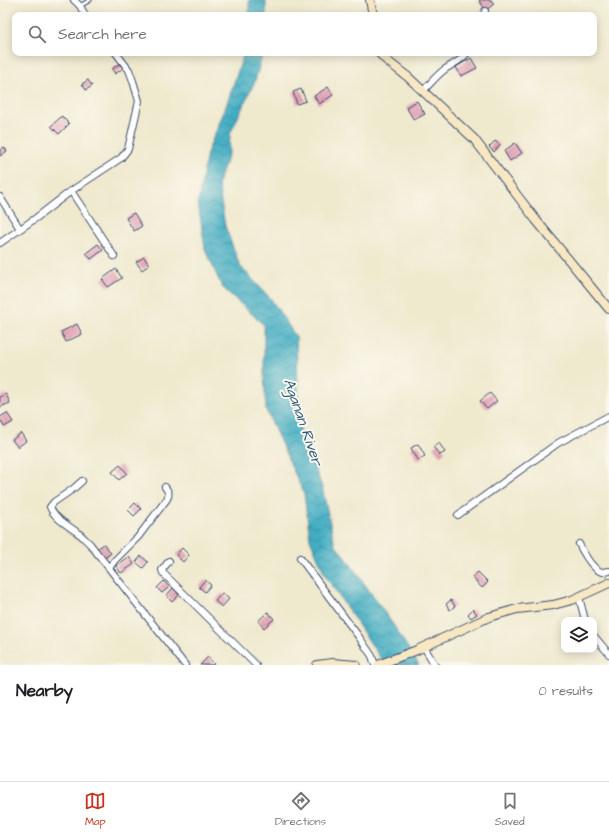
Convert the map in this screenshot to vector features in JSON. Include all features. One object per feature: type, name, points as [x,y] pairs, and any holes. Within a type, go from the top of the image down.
[{"type":"street","points":[[74,0],[83,12]]},
{"type":"street","points":[[370,0],[372,12]]},
{"type":"street","points":[[0,243],[20,230],[71,191],[121,158],[128,149],[139,101],[129,70],[118,56]]},
{"type":"street","points":[[382,56],[408,77],[474,139],[536,220],[609,310]]},
{"type":"street","points":[[423,91],[435,77],[464,56]]},
{"type":"street","points":[[71,191],[114,256]]},
{"type":"street","points":[[0,196],[20,230]]},
{"type":"street","points":[[458,515],[558,443],[609,416]]},
{"type":"street","points":[[82,481],[54,502],[50,507],[52,512],[80,534],[109,568],[185,665]]},
{"type":"street","points":[[109,568],[138,537],[167,499],[169,493],[165,487]]},
{"type":"street","points":[[579,544],[593,566],[599,571],[604,572],[609,570]]},
{"type":"street","points":[[300,558],[360,637],[372,656],[375,665]]},
{"type":"street","points":[[169,561],[162,570],[163,573],[256,665]]},
{"type":"street","points":[[378,665],[421,649],[489,616],[517,609],[553,605],[572,600],[609,583]]},
{"type":"street","points":[[579,596],[584,617]]},
{"type":"street","points":[[597,640],[609,654]]},
{"type":"street","points":[[421,649],[435,665]]},
{"type":"street","points":[[317,665],[334,663],[356,665]]},
{"type":"lane","points":[[80,6],[90,0]]},
{"type":"water","points":[[249,0],[266,0],[266,12],[249,12]]},
{"type":"water","points":[[243,56],[262,56],[255,81],[230,134],[229,153],[218,183],[225,226],[240,266],[271,299],[296,337],[298,423],[322,487],[335,545],[347,559],[392,623],[419,665],[385,665],[325,575],[310,539],[304,494],[266,410],[264,325],[222,287],[205,249],[198,202],[207,153],[225,109]]},
{"type":"building","points":[[491,0],[494,4],[486,10],[479,1]]},
{"type":"building","points":[[471,58],[477,68],[461,76],[456,67]]},
{"type":"building","points":[[119,64],[123,68],[115,74],[112,69]]},
{"type":"building","points":[[88,80],[92,86],[86,90],[82,84]]},
{"type":"building","points":[[328,87],[333,95],[319,104],[314,96]]},
{"type":"building","points":[[301,89],[306,101],[297,104],[293,92]]},
{"type":"building","points":[[417,101],[425,114],[414,120],[406,107]]},
{"type":"building","points":[[62,116],[69,124],[59,134],[51,126]]},
{"type":"building","points":[[495,141],[500,145],[494,152],[489,147]]},
{"type":"building","points":[[515,143],[522,153],[510,161],[504,151]]},
{"type":"building","points":[[4,147],[7,151],[0,156],[0,150]]},
{"type":"building","points":[[134,213],[142,226],[134,231],[126,218]]},
{"type":"building","points":[[98,244],[103,250],[91,259],[86,253]]},
{"type":"building","points":[[144,257],[149,265],[142,270],[136,262]]},
{"type":"building","points":[[116,269],[122,278],[108,287],[102,279]]},
{"type":"building","points":[[77,324],[82,334],[66,342],[61,332]]},
{"type":"building","points":[[490,393],[497,401],[487,409],[480,401]]},
{"type":"building","points":[[6,394],[10,403],[0,407],[0,397]]},
{"type":"building","points":[[7,413],[13,422],[4,427],[0,417]]},
{"type":"building","points":[[21,433],[26,441],[18,447],[12,440]]},
{"type":"building","points":[[439,443],[445,452],[440,455],[433,447]]},
{"type":"building","points":[[418,444],[425,456],[418,460],[411,448]]},
{"type":"building","points":[[120,465],[127,473],[119,480],[112,472]]},
{"type":"building","points":[[135,503],[141,509],[134,516],[128,510]]},
{"type":"building","points":[[104,544],[111,553],[105,558],[97,549]]},
{"type":"building","points":[[182,548],[189,555],[183,562],[176,555]]},
{"type":"building","points":[[141,556],[148,562],[143,568],[136,562]]},
{"type":"building","points":[[129,557],[134,564],[121,573],[116,566]]},
{"type":"building","points":[[478,572],[488,582],[482,588],[472,577]]},
{"type":"building","points":[[205,580],[211,585],[205,592],[199,587]]},
{"type":"building","points":[[164,581],[169,587],[162,593],[157,588]]},
{"type":"building","points":[[173,588],[179,595],[172,602],[166,596]]},
{"type":"building","points":[[222,593],[229,599],[222,607],[215,601]]},
{"type":"building","points":[[451,600],[455,606],[450,610],[446,604]]},
{"type":"building","points":[[473,609],[477,614],[471,618],[468,614]]},
{"type":"building","points":[[268,612],[274,619],[264,628],[258,621]]},
{"type":"building","points":[[208,657],[214,664],[213,665],[200,665]]},
{"type":"water label","name":"Aganan River","points":[[303,422]]}]
